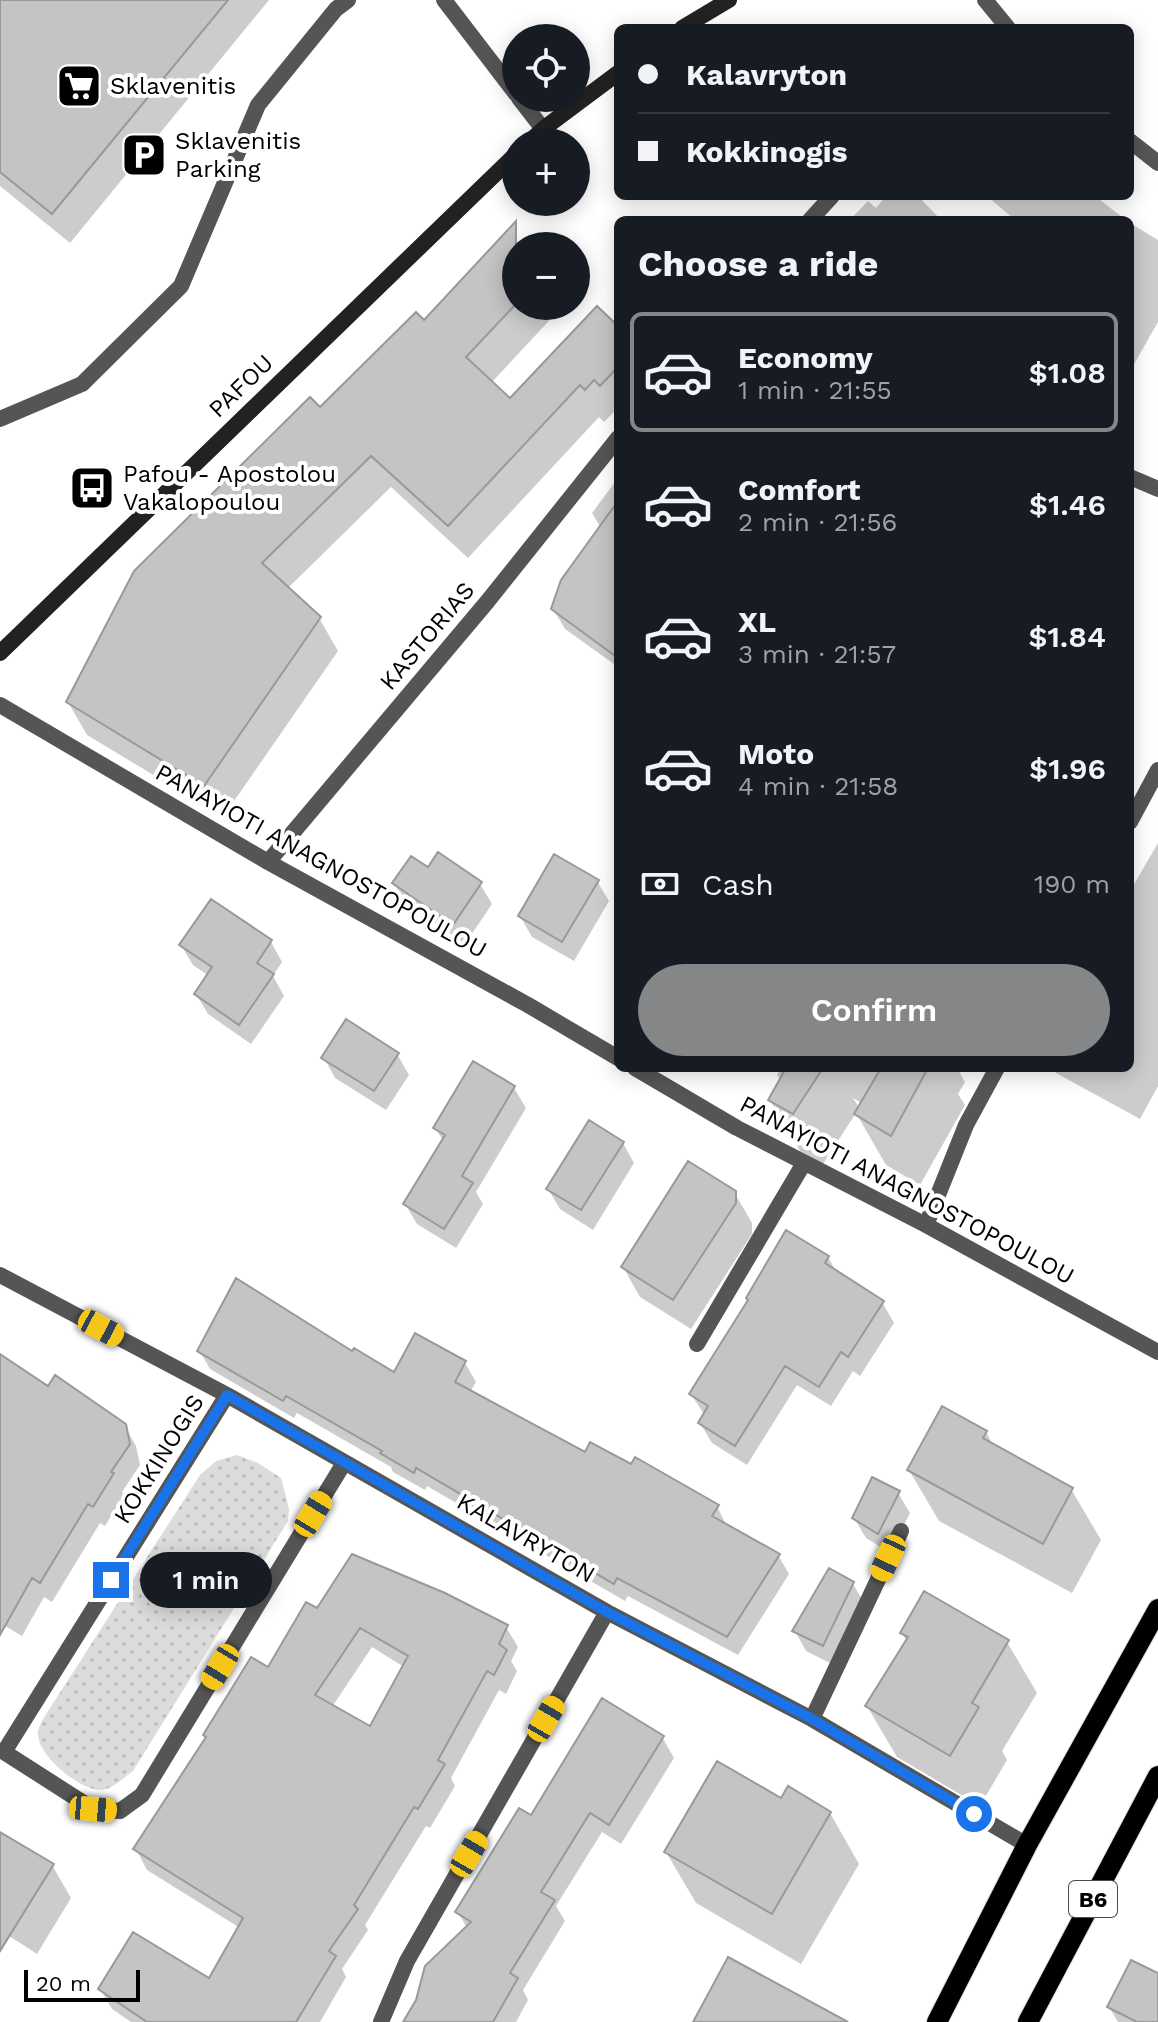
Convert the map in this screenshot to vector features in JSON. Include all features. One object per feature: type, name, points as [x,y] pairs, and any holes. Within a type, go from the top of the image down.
[{"type":"main road","points":[[689,24],[729,0]]},
{"type":"main road","points":[[544,128],[614,76]]},
{"type":"main road","name":"PAFOU","points":[[0,653],[502,168]]},
{"type":"main road","points":[[937,2022],[1027,1845],[1158,1609]]},
{"type":"main road","name":"B6","points":[[1028,2022],[1158,1776]]},
{"type":"street","points":[[0,419],[82,384],[181,286],[258,105],[336,9],[348,0]]},
{"type":"street","points":[[444,0],[502,75]]},
{"type":"street","points":[[985,0],[998,24]]},
{"type":"street","points":[[530,112],[542,128]]},
{"type":"street","points":[[1134,144],[1158,163]]},
{"type":"street","points":[[814,216],[828,200]]},
{"type":"street","name":"KASTORIAS","points":[[268,862],[487,602],[614,443]]},
{"type":"street","points":[[1134,479],[1158,489]]},
{"type":"street","name":"PANAYIOTI ANAGNOSTOPOULOU","points":[[0,705],[268,862],[614,1056]]},
{"type":"street","points":[[1134,815],[1158,770]]},
{"type":"street","name":"PANAYIOTI ANAGNOSTOPOULOU","points":[[642,1072],[737,1128],[926,1225],[1158,1352]]},
{"type":"street","points":[[926,1225],[966,1125],[995,1072]]},
{"type":"street","points":[[697,1344],[804,1163]]},
{"type":"street","name":"KALAVRYTON","points":[[0,1275],[227,1395],[607,1612],[812,1719],[1027,1845]]},
{"type":"street","name":"KOKKINOGIS","points":[[227,1395],[4,1752],[93,1809],[120,1811],[142,1795],[344,1463]]},
{"type":"street","points":[[812,1719],[901,1531]]},
{"type":"street","points":[[381,2022],[407,1961],[607,1612]]},
{"type":"shaded area","points":[[237,1455],[258,1463],[281,1478],[289,1509],[288,1521],[133,1771],[113,1786],[100,1790],[81,1784],[60,1769],[43,1750],[38,1731],[42,1722],[200,1475],[216,1461]]},
{"type":"building","name":"Sklavenitis","points":[[0,0],[228,0],[52,214],[0,172]]},
{"type":"building","points":[[516,221],[516,232],[506,232]]},
{"type":"building","points":[[502,236],[502,319],[466,357],[510,398],[584,320],[590,320],[590,313],[597,306],[614,322],[614,371],[600,386],[594,380],[585,390],[580,385],[448,526],[371,456],[262,563],[321,617],[204,786],[66,702],[134,571],[310,397],[320,407],[416,312],[424,320]]},
{"type":"building","points":[[614,507],[614,655],[551,609],[561,580]]},
{"type":"building","points":[[438,852],[482,882],[453,925],[392,883],[411,856],[428,867]]},
{"type":"building","points":[[554,854],[599,880],[562,942],[518,916]]},
{"type":"building","points":[[211,899],[272,940],[257,963],[274,974],[239,1025],[194,994],[212,967],[179,945]]},
{"type":"building","points":[[346,1019],[399,1053],[374,1091],[321,1058]]},
{"type":"building","points":[[473,1061],[515,1086],[462,1176],[473,1183],[444,1229],[403,1204],[445,1135],[433,1128]]},
{"type":"building","points":[[784,1072],[820,1072],[793,1114],[768,1100]]},
{"type":"building","points":[[879,1072],[926,1072],[891,1136],[854,1114]]},
{"type":"building","points":[[589,1120],[624,1142],[581,1210],[546,1189]]},
{"type":"building","points":[[688,1161],[736,1191],[736,1203],[673,1300],[621,1267]]},
{"type":"building","points":[[786,1230],[829,1256],[825,1263],[884,1301],[848,1357],[841,1352],[819,1387],[785,1366],[735,1446],[698,1423],[708,1406],[689,1394],[748,1300],[746,1298]]},
{"type":"building","points":[[236,1278],[352,1351],[354,1348],[394,1372],[415,1333],[466,1361],[455,1382],[585,1452],[590,1442],[631,1464],[635,1457],[719,1505],[712,1516],[780,1554],[727,1637],[617,1578],[614,1584],[416,1468],[414,1473],[286,1396],[283,1401],[197,1351]]},
{"type":"building","points":[[0,1354],[48,1386],[55,1375],[126,1424],[130,1444],[93,1507],[88,1504],[40,1583],[32,1578],[0,1635]]},
{"type":"building","points":[[942,1406],[987,1431],[983,1438],[1073,1488],[1043,1544],[907,1470]]},
{"type":"building","points":[[872,1477],[900,1491],[878,1534],[852,1518]]},
{"type":"building","points":[[352,1554],[445,1593],[508,1625],[499,1644],[507,1650],[494,1675],[487,1671],[438,1760],[445,1764],[418,1809],[414,1807],[354,1905],[358,1909],[329,1951],[336,1956],[296,2022],[147,2022],[98,1989],[133,1932],[209,1978],[243,1918],[133,1849],[206,1737],[203,1735],[251,1657],[268,1667],[306,1602],[317,1608]],"holes":[[[360,1628],[408,1656],[370,1726],[315,1695]]]},
{"type":"building","points":[[829,1568],[854,1582],[823,1646],[792,1631]]},
{"type":"building","points":[[924,1591],[1009,1640],[972,1703],[979,1707],[950,1756],[865,1706],[908,1637],[900,1633]]},
{"type":"building","points":[[602,1698],[664,1736],[609,1825],[590,1813],[541,1892],[555,1900],[510,1973],[518,1978],[493,2022],[403,2022],[416,2000],[425,1966],[471,1922],[455,1912],[519,1808],[531,1815]]},
{"type":"building","points":[[717,1761],[781,1798],[788,1786],[831,1812],[772,1914],[664,1852]]},
{"type":"building","points":[[0,1832],[54,1864],[0,1951]]},
{"type":"building","points":[[728,1957],[848,2022],[693,2022]]},
{"type":"building","points":[[1131,1960],[1158,1973],[1158,2022],[1137,2022],[1107,2007]]},
{"type":"place","name":"Sklavenitis","points":[[79,86]]},
{"type":"place","name":"Sklavenitis Parking","points":[[144,155]]},
{"type":"place","name":"Pafou - Apostolou Vakalopoulou","points":[[92,488]]},
{"type":"route","points":[[111,1580],[227,1395],[607,1612],[812,1719],[974,1814]]}]
